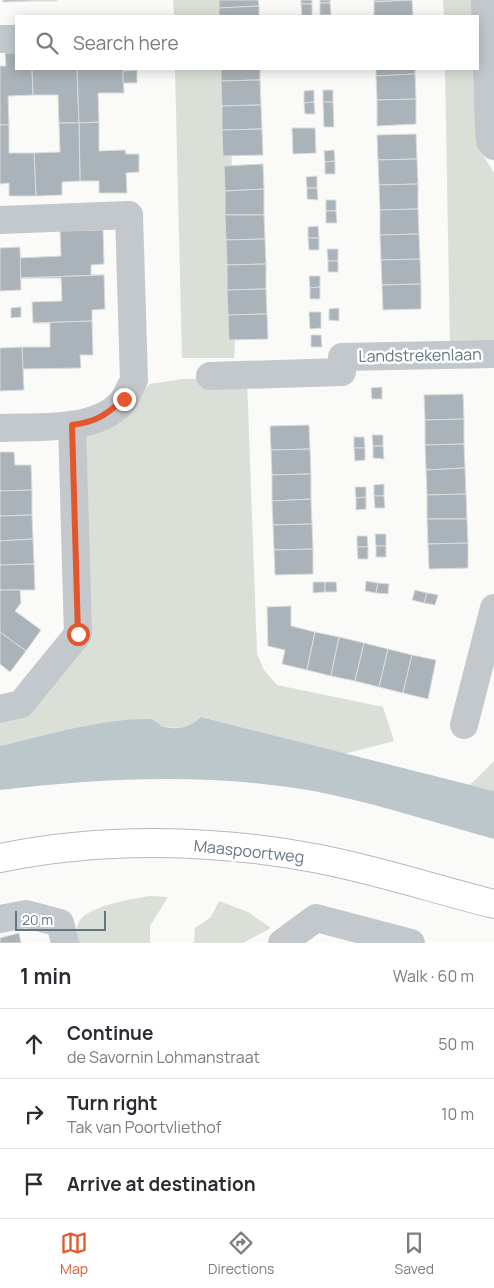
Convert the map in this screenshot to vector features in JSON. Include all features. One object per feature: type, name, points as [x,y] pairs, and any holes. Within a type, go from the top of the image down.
[{"type":"main road","name":"Maaspoortweg","points":[[0,858],[52,849],[96,846],[166,844],[223,846],[315,858],[494,904]]},
{"type":"street","points":[[485,0],[489,128],[490,141],[494,146]]},
{"type":"street","points":[[0,39],[15,39]]},
{"type":"street","points":[[0,220],[129,215],[134,380],[124,399],[109,412],[91,423],[0,428]]},
{"type":"street","name":"Landstrekenlaan","points":[[210,376],[342,372],[342,356],[494,354]]},
{"type":"street","points":[[0,709],[21,704],[78,634],[72,425]]},
{"type":"street","points":[[464,725],[494,608]]},
{"type":"street","points":[[0,919],[26,914],[60,923],[65,943]]},
{"type":"street","points":[[282,943],[316,918],[411,943]]},
{"type":"shaded area","points":[[173,0],[228,0],[229,15],[174,15]]},
{"type":"shaded area","points":[[443,0],[479,0],[481,152],[494,173],[494,343],[450,344],[445,70],[479,70],[479,15],[444,15]]},
{"type":"shaded area","points":[[175,70],[230,70],[234,358],[182,358]]},
{"type":"shaded area","points":[[183,379],[247,379],[257,654],[264,670],[277,685],[383,707],[394,741],[344,754],[202,717],[192,724],[182,727],[171,728],[160,725],[33,738],[0,746],[0,718],[72,656],[74,441],[116,419],[150,384]]},
{"type":"shaded area","points":[[201,717],[494,791],[494,839],[333,795],[250,783],[208,780],[125,780],[0,790],[0,746],[74,728],[113,721],[149,719],[162,726],[178,728],[188,726]]},
{"type":"shaded area","points":[[494,761],[494,791],[470,785]]},
{"type":"shaded area","points":[[150,896],[168,897],[150,926],[150,943],[79,943],[77,926],[89,912],[110,904]]},
{"type":"shaded area","points":[[219,901],[248,912],[271,928],[243,943],[194,943],[195,928],[211,917]]},
{"type":"building","points":[[3,0],[30,0],[30,1],[3,2]]},
{"type":"building","points":[[57,0],[57,1],[30,1]]},
{"type":"building","points":[[219,0],[258,0],[259,6],[219,8]]},
{"type":"building","points":[[301,0],[312,0],[312,4],[301,4]]},
{"type":"building","points":[[320,0],[330,0],[330,3],[320,3]]},
{"type":"building","points":[[374,0],[412,0],[374,2]]},
{"type":"building","points":[[412,0],[413,15],[374,15],[374,2]]},
{"type":"building","points":[[320,3],[330,3],[331,15],[320,15]]},
{"type":"building","points":[[301,4],[312,4],[312,15],[302,15]]},
{"type":"building","points":[[259,6],[259,15],[219,15],[219,8]]},
{"type":"building","points":[[5,53],[15,53],[15,70],[32,70],[33,95],[8,96],[9,125],[0,125],[0,66],[6,66]]},
{"type":"building","points":[[32,70],[77,70],[79,123],[59,123],[58,95],[33,95]]},
{"type":"building","points":[[77,70],[123,70],[124,93],[98,93],[99,122],[79,123]]},
{"type":"building","points":[[137,70],[137,83],[123,83],[123,71]]},
{"type":"building","points":[[221,70],[260,70],[260,80],[221,81]]},
{"type":"building","points":[[376,70],[415,70],[415,74],[376,76]]},
{"type":"building","points":[[415,74],[416,99],[377,100],[376,76]]},
{"type":"building","points":[[260,80],[261,105],[222,106],[221,81]]},
{"type":"building","points":[[314,90],[314,102],[304,103],[304,91]]},
{"type":"building","points":[[323,90],[333,90],[333,102],[323,102]]},
{"type":"building","points":[[416,99],[416,124],[377,126],[377,100]]},
{"type":"building","points":[[314,102],[315,114],[305,114],[304,103]]},
{"type":"building","points":[[323,102],[333,102],[334,127],[324,127]]},
{"type":"building","points":[[261,105],[262,129],[222,130],[222,106]]},
{"type":"building","points":[[99,122],[99,151],[125,150],[126,154],[139,154],[139,172],[126,173],[127,193],[99,193],[99,181],[80,181],[79,123]]},
{"type":"building","points":[[59,123],[79,123],[80,181],[62,182],[62,195],[36,196],[34,153],[60,152]]},
{"type":"building","points":[[0,125],[9,125],[9,153],[34,153],[36,196],[9,196],[9,183],[0,184]]},
{"type":"building","points":[[292,128],[315,128],[316,153],[293,154]]},
{"type":"building","points":[[262,129],[263,155],[223,156],[222,130]]},
{"type":"building","points":[[416,134],[417,159],[378,160],[377,135]]},
{"type":"building","points":[[334,150],[335,161],[325,162],[324,151]]},
{"type":"building","points":[[417,159],[418,184],[379,185],[378,160]]},
{"type":"building","points":[[335,161],[335,174],[325,174],[325,162]]},
{"type":"building","points":[[263,164],[264,189],[225,191],[224,166]]},
{"type":"building","points":[[317,176],[317,188],[307,188],[306,177]]},
{"type":"building","points":[[418,184],[418,209],[380,210],[379,185]]},
{"type":"building","points":[[307,188],[317,188],[318,200],[307,199]]},
{"type":"building","points":[[264,189],[264,215],[225,215],[225,191]]},
{"type":"building","points":[[326,200],[336,200],[336,211],[326,211]]},
{"type":"building","points":[[418,209],[419,234],[380,235],[380,210]]},
{"type":"building","points":[[326,211],[336,211],[337,223],[326,223]]},
{"type":"building","points":[[225,215],[264,215],[265,239],[226,240]]},
{"type":"building","points":[[318,226],[319,238],[308,238],[308,227]]},
{"type":"building","points":[[103,230],[104,264],[91,265],[91,275],[104,275],[20,278],[19,258],[61,256],[60,231]]},
{"type":"building","points":[[419,234],[420,259],[381,260],[380,235]]},
{"type":"building","points":[[308,238],[319,238],[319,250],[309,250]]},
{"type":"building","points":[[265,239],[266,264],[227,265],[226,240]]},
{"type":"building","points":[[20,247],[21,290],[0,291],[0,248]]},
{"type":"building","points":[[327,249],[338,249],[338,261],[328,261]]},
{"type":"building","points":[[420,259],[421,284],[382,285],[381,260]]},
{"type":"building","points":[[328,261],[338,261],[338,272],[328,272]]},
{"type":"building","points":[[266,264],[266,289],[227,290],[227,265]]},
{"type":"building","points":[[104,275],[105,309],[92,310],[92,321],[33,323],[32,302],[62,301],[61,278],[21,278]]},
{"type":"building","points":[[309,276],[320,276],[320,287],[310,288]]},
{"type":"building","points":[[421,284],[421,309],[383,310],[382,285]]},
{"type":"building","points":[[320,287],[320,299],[310,299],[310,288]]},
{"type":"building","points":[[266,289],[267,314],[228,315],[227,290]]},
{"type":"building","points":[[21,307],[21,317],[11,318],[11,308]]},
{"type":"building","points":[[339,308],[339,321],[329,320],[329,309]]},
{"type":"building","points":[[309,312],[321,312],[321,328],[310,329]]},
{"type":"building","points":[[267,314],[268,339],[229,340],[228,315]]},
{"type":"building","points":[[92,321],[93,355],[80,355],[81,368],[22,369],[22,347],[50,347],[50,323],[33,323]]},
{"type":"building","points":[[311,335],[321,335],[322,347],[311,347]]},
{"type":"building","points":[[22,347],[24,390],[0,391],[0,348]]},
{"type":"building","points":[[382,387],[382,399],[372,399],[371,388]]},
{"type":"building","points":[[463,394],[464,419],[425,420],[424,395]]},
{"type":"building","points":[[464,419],[464,444],[425,445],[425,420]]},
{"type":"building","points":[[309,425],[310,449],[271,450],[270,426]]},
{"type":"building","points":[[372,435],[383,435],[383,446],[373,446]]},
{"type":"building","points":[[354,437],[364,437],[365,448],[354,448]]},
{"type":"building","points":[[464,444],[465,468],[426,470],[425,445]]},
{"type":"building","points":[[373,446],[383,446],[384,459],[373,458]]},
{"type":"building","points":[[354,448],[365,448],[365,460],[355,461]]},
{"type":"building","points":[[310,449],[311,474],[272,475],[271,450]]},
{"type":"building","points":[[0,452],[14,452],[15,465],[31,465],[32,490],[0,491]]},
{"type":"building","points":[[465,468],[466,494],[427,495],[426,470]]},
{"type":"building","points":[[311,474],[311,499],[272,501],[272,475]]},
{"type":"building","points":[[384,484],[384,496],[374,496],[374,485]]},
{"type":"building","points":[[355,487],[366,487],[366,497],[356,498]]},
{"type":"building","points":[[32,490],[32,515],[0,516],[0,491]]},
{"type":"building","points":[[466,494],[467,519],[427,519],[427,495]]},
{"type":"building","points":[[374,496],[384,496],[385,508],[375,508]]},
{"type":"building","points":[[366,497],[366,509],[356,510],[356,498]]},
{"type":"building","points":[[311,499],[312,524],[273,525],[272,501]]},
{"type":"building","points":[[32,515],[33,539],[0,541],[0,516]]},
{"type":"building","points":[[427,519],[467,519],[468,543],[428,544]]},
{"type":"building","points":[[312,524],[313,549],[274,550],[273,525]]},
{"type":"building","points":[[375,534],[386,534],[386,546],[376,546]]},
{"type":"building","points":[[357,536],[367,536],[368,547],[357,547]]},
{"type":"building","points":[[33,539],[34,564],[0,565],[0,541]]},
{"type":"building","points":[[468,543],[468,568],[429,569],[428,544]]},
{"type":"building","points":[[376,546],[386,546],[386,557],[376,557]]},
{"type":"building","points":[[357,547],[368,547],[368,559],[358,559]]},
{"type":"building","points":[[313,549],[313,574],[275,575],[274,550]]},
{"type":"building","points":[[34,564],[35,590],[0,590],[0,565]]},
{"type":"building","points":[[366,581],[378,583],[376,593],[365,591]]},
{"type":"building","points":[[313,582],[325,582],[325,592],[313,593]]},
{"type":"building","points":[[325,582],[336,582],[337,592],[325,592]]},
{"type":"building","points":[[378,583],[389,584],[388,594],[376,593]]},
{"type":"building","points":[[0,590],[20,590],[21,603],[15,611],[41,630],[26,651],[0,632]]},
{"type":"building","points":[[415,590],[427,593],[424,603],[412,600]]},
{"type":"building","points":[[427,593],[438,595],[435,605],[424,603]]},
{"type":"building","points":[[291,606],[291,626],[315,632],[307,670],[282,664],[285,650],[268,646],[267,607]]},
{"type":"building","points":[[0,632],[26,651],[10,672],[0,664]]},
{"type":"building","points":[[315,632],[339,637],[331,676],[307,670]]},
{"type":"building","points":[[339,637],[364,643],[355,681],[331,676]]},
{"type":"building","points":[[364,643],[388,649],[379,687],[355,681]]},
{"type":"building","points":[[388,649],[412,655],[403,693],[379,687]]},
{"type":"building","points":[[412,655],[436,660],[428,699],[403,693]]},
{"type":"building","points":[[19,933],[21,943],[0,943],[0,938]]},
{"type":"route","points":[[78,634],[72,425],[91,423],[109,412],[124,399]]}]
